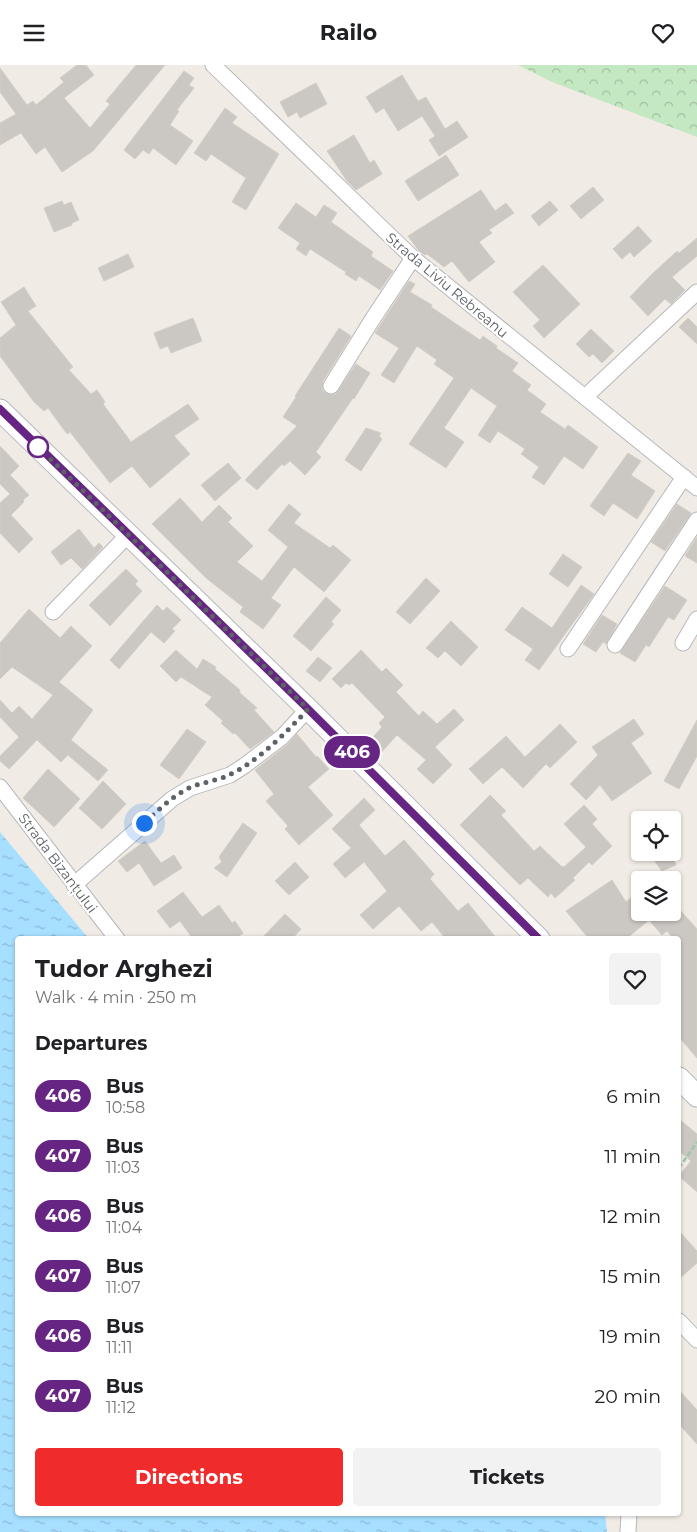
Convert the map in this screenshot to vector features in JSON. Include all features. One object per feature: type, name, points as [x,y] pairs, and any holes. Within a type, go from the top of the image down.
[{"type":"main road","points":[[0,409],[308,709],[536,936]]},
{"type":"main road","points":[[681,1080],[697,1096]]},
{"type":"street","name":"Strada Liviu Rebreanu","points":[[213,65],[413,258],[697,488]]},
{"type":"street","points":[[331,386],[413,258]]},
{"type":"street","points":[[585,397],[697,291]]},
{"type":"street","points":[[568,649],[684,477]]},
{"type":"street","points":[[615,645],[697,520]]},
{"type":"street","points":[[53,612],[128,535]]},
{"type":"street","points":[[683,643],[697,619]]},
{"type":"street","points":[[74,885],[172,799],[190,788],[230,775],[244,766],[282,737],[308,709]]},
{"type":"street","name":"Strada Bizanțului","points":[[0,787],[115,936]]},
{"type":"street","points":[[681,1323],[697,1340]]},
{"type":"street","points":[[628,1532],[629,1516]]},
{"type":"path","points":[[681,1164],[697,1142]]},
{"type":"green space","points":[[518,65],[697,65],[697,137],[552,82]]},
{"type":"water","points":[[0,832],[87,936],[15,936],[15,1516],[605,1516],[607,1532],[0,1532]]},
{"type":"building","points":[[77,65],[86,65],[94,75],[64,98],[90,128],[110,104],[106,101],[136,65],[165,65],[93,151],[62,172],[45,147],[36,154],[21,133],[0,145],[0,123],[16,114],[0,92],[0,68],[27,105],[33,101],[36,105],[64,82],[60,78]]},
{"type":"building","points":[[184,71],[194,78],[189,85],[194,88],[177,110],[179,111],[170,125],[193,141],[176,165],[153,148],[149,154],[143,150],[135,159],[124,150]]},
{"type":"building","points":[[402,75],[418,101],[426,97],[445,129],[457,121],[468,137],[439,156],[429,140],[435,136],[422,116],[398,131],[384,108],[376,113],[366,97]]},
{"type":"building","points":[[316,83],[327,104],[300,118],[297,112],[288,117],[280,102]]},
{"type":"building","points":[[225,108],[237,117],[232,123],[279,154],[246,210],[232,202],[246,178],[211,154],[206,161],[194,153]]},
{"type":"building","points":[[354,135],[370,163],[374,160],[382,174],[356,190],[347,181],[327,151]]},
{"type":"building","points":[[446,155],[459,175],[418,201],[405,181]]},
{"type":"building","points":[[593,187],[604,200],[581,219],[570,206]]},
{"type":"building","points":[[481,190],[495,211],[506,203],[514,213],[489,230],[492,233],[479,242],[495,262],[469,282],[452,261],[444,267],[427,254],[425,255],[419,251],[408,236]]},
{"type":"building","points":[[62,201],[64,205],[71,202],[79,220],[54,232],[44,208]]},
{"type":"building","points":[[550,201],[558,210],[539,226],[531,216]]},
{"type":"building","points":[[296,203],[316,217],[324,205],[337,213],[331,222],[373,252],[371,256],[393,271],[380,290],[359,276],[356,281],[345,274],[346,272],[310,249],[306,256],[296,249],[300,243],[278,228]]},
{"type":"building","points":[[638,226],[652,241],[634,257],[630,252],[622,259],[613,249]]},
{"type":"building","points":[[697,238],[697,256],[672,277],[685,290],[671,304],[665,299],[648,316],[630,297],[677,251],[679,253]]},
{"type":"building","points":[[128,254],[134,267],[104,281],[98,268]]},
{"type":"building","points":[[543,265],[580,304],[544,338],[533,326],[540,320],[513,292]]},
{"type":"building","points":[[409,281],[415,284],[410,292],[432,305],[431,307],[480,340],[483,336],[497,346],[496,348],[518,363],[512,371],[531,385],[527,390],[546,404],[540,412],[565,429],[568,425],[598,447],[583,469],[564,456],[544,485],[532,477],[539,467],[521,454],[525,449],[498,431],[490,443],[478,435],[497,406],[471,388],[444,428],[464,442],[446,468],[409,444],[454,378],[434,364],[437,360],[417,346],[394,383],[381,375],[399,348],[375,333]]},
{"type":"building","points":[[24,287],[36,306],[28,311],[73,367],[69,370],[91,394],[97,390],[105,402],[103,404],[131,442],[188,404],[199,419],[174,436],[190,454],[150,488],[132,466],[110,483],[70,432],[67,434],[48,408],[44,411],[34,402],[0,356],[0,338],[16,325],[1,302]]},
{"type":"building","points":[[193,318],[202,341],[171,353],[168,346],[160,349],[154,333]]},
{"type":"building","points":[[688,318],[697,327],[697,344],[679,327]]},
{"type":"building","points":[[339,328],[351,336],[323,381],[323,391],[330,395],[336,394],[356,364],[370,373],[316,452],[321,457],[305,475],[290,461],[284,466],[282,464],[257,490],[245,480],[297,426],[283,417]]},
{"type":"building","points":[[591,329],[614,351],[602,363],[593,354],[589,357],[576,344]]},
{"type":"building","points":[[366,428],[381,433],[379,436],[382,439],[361,471],[345,460]]},
{"type":"building","points":[[0,446],[19,466],[10,475],[29,495],[11,515],[33,539],[19,553],[0,533],[0,503],[10,494],[0,484]]},
{"type":"building","points":[[628,453],[641,461],[631,475],[655,491],[637,519],[613,503],[604,516],[590,506]]},
{"type":"building","points":[[228,463],[241,478],[215,501],[201,485]]},
{"type":"building","points":[[180,498],[202,522],[219,505],[232,518],[228,522],[253,546],[237,562],[262,581],[288,547],[268,530],[289,504],[301,514],[294,523],[330,548],[333,545],[351,560],[324,592],[294,567],[271,598],[281,605],[263,629],[240,612],[243,607],[206,578],[152,524]]},
{"type":"building","points":[[677,504],[691,513],[665,551],[651,542]]},
{"type":"building","points":[[79,529],[94,548],[99,543],[103,547],[82,569],[71,558],[61,565],[51,552]]},
{"type":"building","points":[[697,537],[697,563],[685,556]]},
{"type":"building","points":[[563,554],[582,567],[568,587],[549,574]]},
{"type":"building","points":[[126,569],[138,581],[135,584],[142,591],[110,626],[89,605]]},
{"type":"building","points":[[426,578],[440,591],[410,624],[396,612]]},
{"type":"building","points":[[581,585],[594,594],[539,670],[525,660],[533,649],[505,630],[522,607],[552,628]]},
{"type":"building","points":[[665,586],[687,600],[674,620],[668,617],[649,647],[646,645],[635,662],[620,653]]},
{"type":"building","points":[[326,597],[341,610],[331,622],[334,624],[311,651],[293,636]]},
{"type":"building","points":[[157,605],[163,611],[167,607],[181,620],[172,629],[175,631],[164,643],[151,632],[119,669],[110,660]]},
{"type":"building","points":[[29,609],[60,638],[71,626],[92,646],[59,682],[93,710],[71,740],[108,770],[98,781],[68,755],[61,762],[37,740],[9,769],[0,761],[0,756],[19,737],[0,717],[0,700],[12,713],[19,706],[32,719],[53,695],[12,667],[0,679],[0,643]]},
{"type":"building","points":[[602,615],[617,624],[606,644],[603,642],[596,652],[583,644]]},
{"type":"building","points":[[451,621],[478,647],[461,666],[445,651],[438,658],[426,648]]},
{"type":"building","points":[[176,650],[197,669],[203,659],[216,667],[215,669],[240,690],[239,692],[257,708],[254,710],[274,732],[250,749],[235,733],[233,734],[221,723],[223,721],[205,705],[212,697],[181,677],[176,682],[160,666]]},
{"type":"building","points":[[361,650],[382,672],[386,668],[403,685],[396,692],[419,716],[423,711],[437,724],[454,709],[464,720],[435,747],[452,765],[433,784],[417,769],[426,760],[397,735],[379,755],[367,744],[382,727],[379,723],[385,717],[352,683],[349,685],[346,683],[341,688],[332,679]]},
{"type":"building","points":[[318,657],[332,668],[320,682],[306,671]]},
{"type":"building","points":[[634,719],[644,734],[631,743],[652,773],[612,801],[600,785],[586,800],[570,784],[598,755],[592,747]]},
{"type":"building","points":[[697,720],[697,756],[679,789],[664,781]]},
{"type":"building","points":[[560,724],[577,742],[550,768],[546,764],[523,788],[502,767],[483,784],[469,769],[506,736],[525,757]]},
{"type":"building","points":[[187,729],[206,742],[179,779],[160,765]]},
{"type":"building","points":[[297,734],[329,769],[308,787],[333,815],[299,845],[285,829],[288,826],[266,801],[274,794],[255,770],[288,744]]},
{"type":"building","points":[[48,769],[80,799],[54,827],[23,798]]},
{"type":"building","points":[[103,781],[126,804],[102,829],[79,808]]},
{"type":"building","points":[[490,795],[506,811],[501,815],[534,851],[540,846],[562,867],[586,847],[564,824],[584,805],[597,819],[592,824],[612,846],[592,865],[589,862],[573,878],[575,880],[555,898],[551,893],[548,897],[528,878],[520,885],[460,825]]},
{"type":"building","points":[[364,798],[375,810],[359,825],[385,856],[404,840],[434,874],[430,879],[458,911],[468,903],[495,936],[444,936],[432,922],[421,931],[399,906],[373,929],[360,915],[387,891],[364,862],[345,878],[333,864],[351,848],[332,829]]},
{"type":"building","points":[[243,823],[257,833],[227,877],[214,868],[222,862],[219,857]]},
{"type":"building","points":[[145,841],[161,863],[174,855],[182,868],[154,886],[139,863],[127,872],[118,861]]},
{"type":"building","points":[[654,861],[674,861],[676,865],[662,871]]},
{"type":"building","points":[[295,862],[309,877],[289,895],[275,881]]},
{"type":"building","points":[[612,880],[626,902],[631,898],[631,921],[648,921],[630,936],[587,936],[566,911]]},
{"type":"building","points":[[183,892],[202,917],[219,905],[232,923],[235,921],[243,933],[239,936],[191,936],[180,921],[170,928],[157,911]]},
{"type":"building","points":[[681,911],[697,929],[697,1058],[681,1039],[681,936],[671,936],[667,931],[662,935],[650,921],[681,921]]},
{"type":"building","points":[[285,914],[301,929],[295,936],[264,936]]},
{"type":"building","points":[[681,1121],[697,1134],[697,1192],[681,1178],[681,1174],[691,1161],[681,1153]]},
{"type":"building","points":[[681,1233],[697,1251],[697,1263],[681,1277]]},
{"type":"building","points":[[681,1392],[697,1410],[697,1444],[681,1426]]},
{"type":"bus line","name":"406","points":[[0,409],[308,709],[536,936]]},
{"type":"route","points":[[38,447],[308,709],[282,737],[244,766],[230,775],[190,788],[172,799],[144,823]]}]
